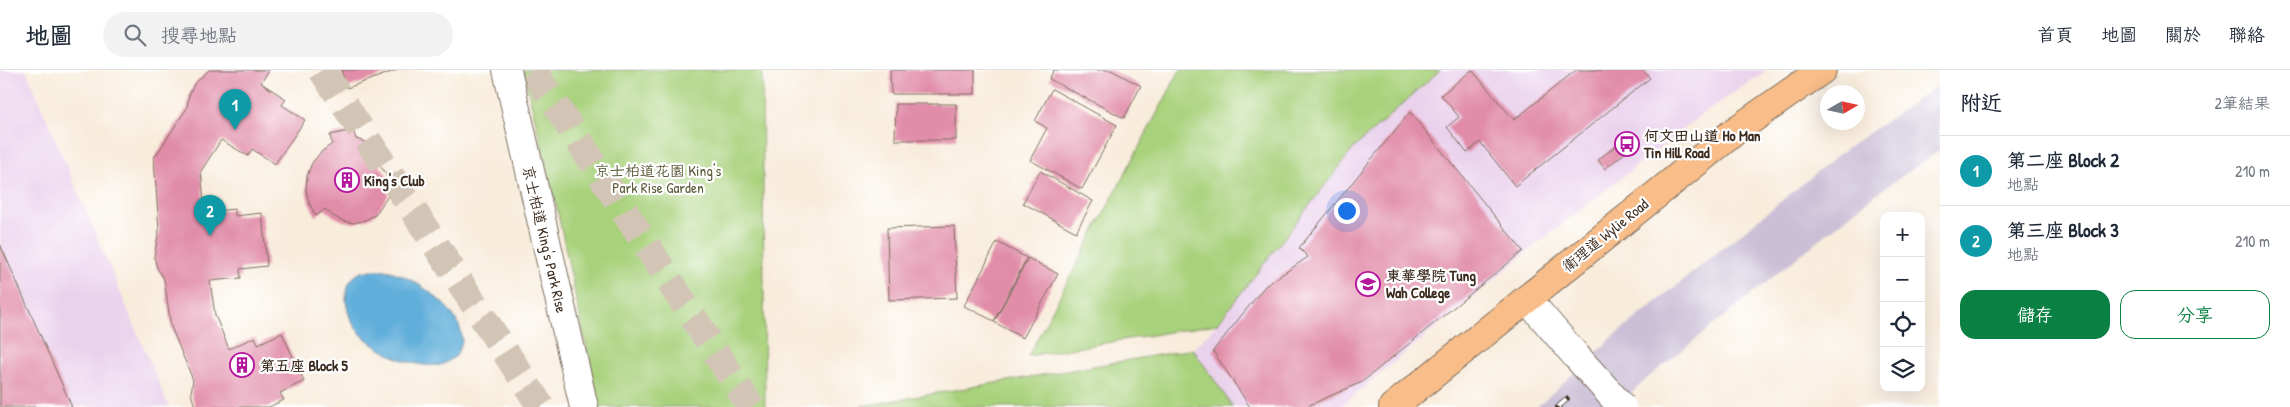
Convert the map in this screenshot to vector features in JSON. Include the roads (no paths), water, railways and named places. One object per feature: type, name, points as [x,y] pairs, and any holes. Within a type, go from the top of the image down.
[{"type":"main road","name":"衛理道 Wylie Road","points":[[1393,407],[1735,131],[1822,70]]},
{"type":"street","name":"京士柏道 King's Park Rise","points":[[508,70],[584,407]]},
{"type":"street","points":[[1527,299],[1622,407]]},
{"type":"water","points":[[371,270],[390,271],[412,280],[435,296],[445,306],[454,316],[460,327],[462,340],[456,356],[440,365],[409,362],[380,349],[357,330],[349,315],[346,297],[347,289],[350,281],[356,275]]},
{"type":"tunnel","points":[[322,70],[541,407]]},
{"type":"tunnel","points":[[533,70],[751,407]]},
{"type":"railway","points":[[1558,407],[1567,399]]},
{"type":"place","name":"第二座 Block 2","points":[[235,130]]},
{"type":"place","name":"何文田山道 Ho Man Tin Hill Road","points":[[1627,144]]},
{"type":"place","name":"King's Club","points":[[347,180]]},
{"type":"place","name":"第三座 Block 3","points":[[210,236]]},
{"type":"place","name":"東華學院 Tung Wah College","points":[[1368,284]]},
{"type":"place","name":"第五座 Block 5","points":[[242,365]]},
{"type":"park label","name":"京士柏道花園 King's Park Rise Garden","points":[[658,178]]}]
